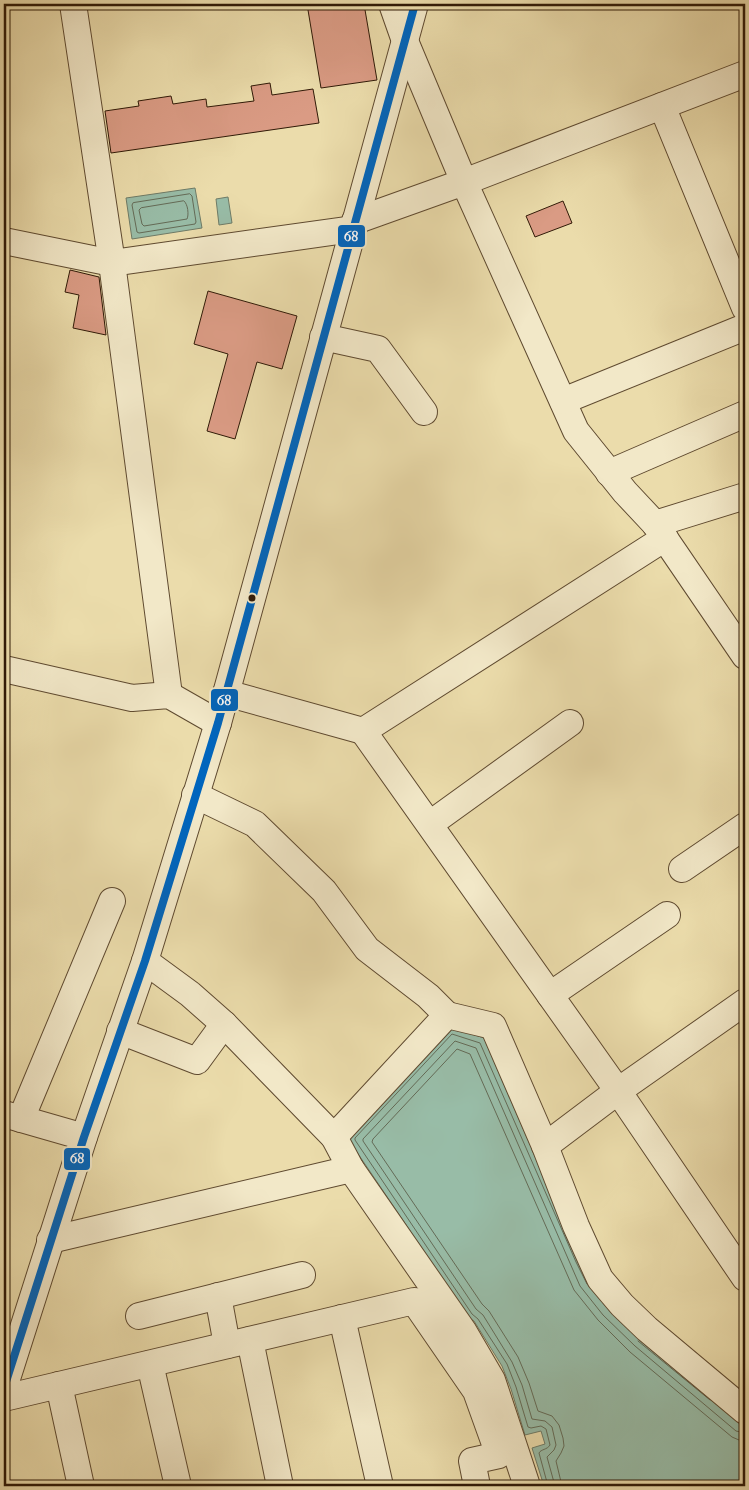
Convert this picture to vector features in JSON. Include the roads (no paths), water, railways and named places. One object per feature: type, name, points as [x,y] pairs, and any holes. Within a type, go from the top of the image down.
[{"type":"street","points":[[73,4],[112,263],[169,695]]},
{"type":"street","points":[[392,4],[404,40],[464,182],[576,431],[625,492],[660,531],[745,656]]},
{"type":"street","points":[[4,1388],[84,1137],[145,961],[218,723],[415,4]]},
{"type":"street","points":[[4,241],[112,263],[354,225],[745,74]]},
{"type":"street","points":[[662,106],[745,308]]},
{"type":"street","points":[[563,401],[745,327]]},
{"type":"street","points":[[323,337],[378,349],[424,412]]},
{"type":"street","points":[[610,473],[745,414]]},
{"type":"street","points":[[363,731],[660,531],[745,496]]},
{"type":"street","points":[[4,669],[132,698],[169,695],[218,723]]},
{"type":"street","points":[[226,694],[363,731],[618,1091],[745,1278]]},
{"type":"street","points":[[430,824],[570,723]]},
{"type":"street","points":[[195,795],[256,824],[324,892],[367,949],[428,996],[447,1015],[492,1026],[545,1146],[576,1226],[600,1279],[622,1305],[647,1328],[745,1411]]},
{"type":"street","points":[[682,868],[745,826]]},
{"type":"street","points":[[84,1137],[13,1117],[112,901]]},
{"type":"street","points":[[550,996],[667,916]]},
{"type":"street","points":[[145,961],[190,994],[224,1024],[334,1137],[351,1169],[464,1332],[492,1380],[527,1486]]},
{"type":"street","points":[[545,1146],[618,1091],[745,1002]]},
{"type":"street","points":[[334,1137],[447,1015]]},
{"type":"street","points":[[120,1030],[197,1061],[224,1024]]},
{"type":"street","points":[[50,1240],[351,1169]]},
{"type":"street","points":[[139,1316],[302,1275]]},
{"type":"street","points":[[218,1296],[238,1343],[280,1486]]},
{"type":"street","points":[[4,1398],[414,1301],[476,1391],[496,1446],[499,1455],[472,1462],[477,1486]]},
{"type":"street","points":[[342,1318],[380,1486]]},
{"type":"street","points":[[150,1364],[178,1486]]},
{"type":"street","points":[[59,1385],[81,1486]]},
{"type":"water","points":[[195,188],[202,228],[132,239],[126,198]]},
{"type":"water","points":[[228,197],[232,223],[219,225],[216,199]]},
{"type":"water","points":[[451,1027],[484,1038],[580,1260],[745,1423],[745,1486],[544,1486],[532,1448],[545,1444],[541,1431],[525,1435],[502,1366],[474,1321],[469,1318],[348,1139]]}]
